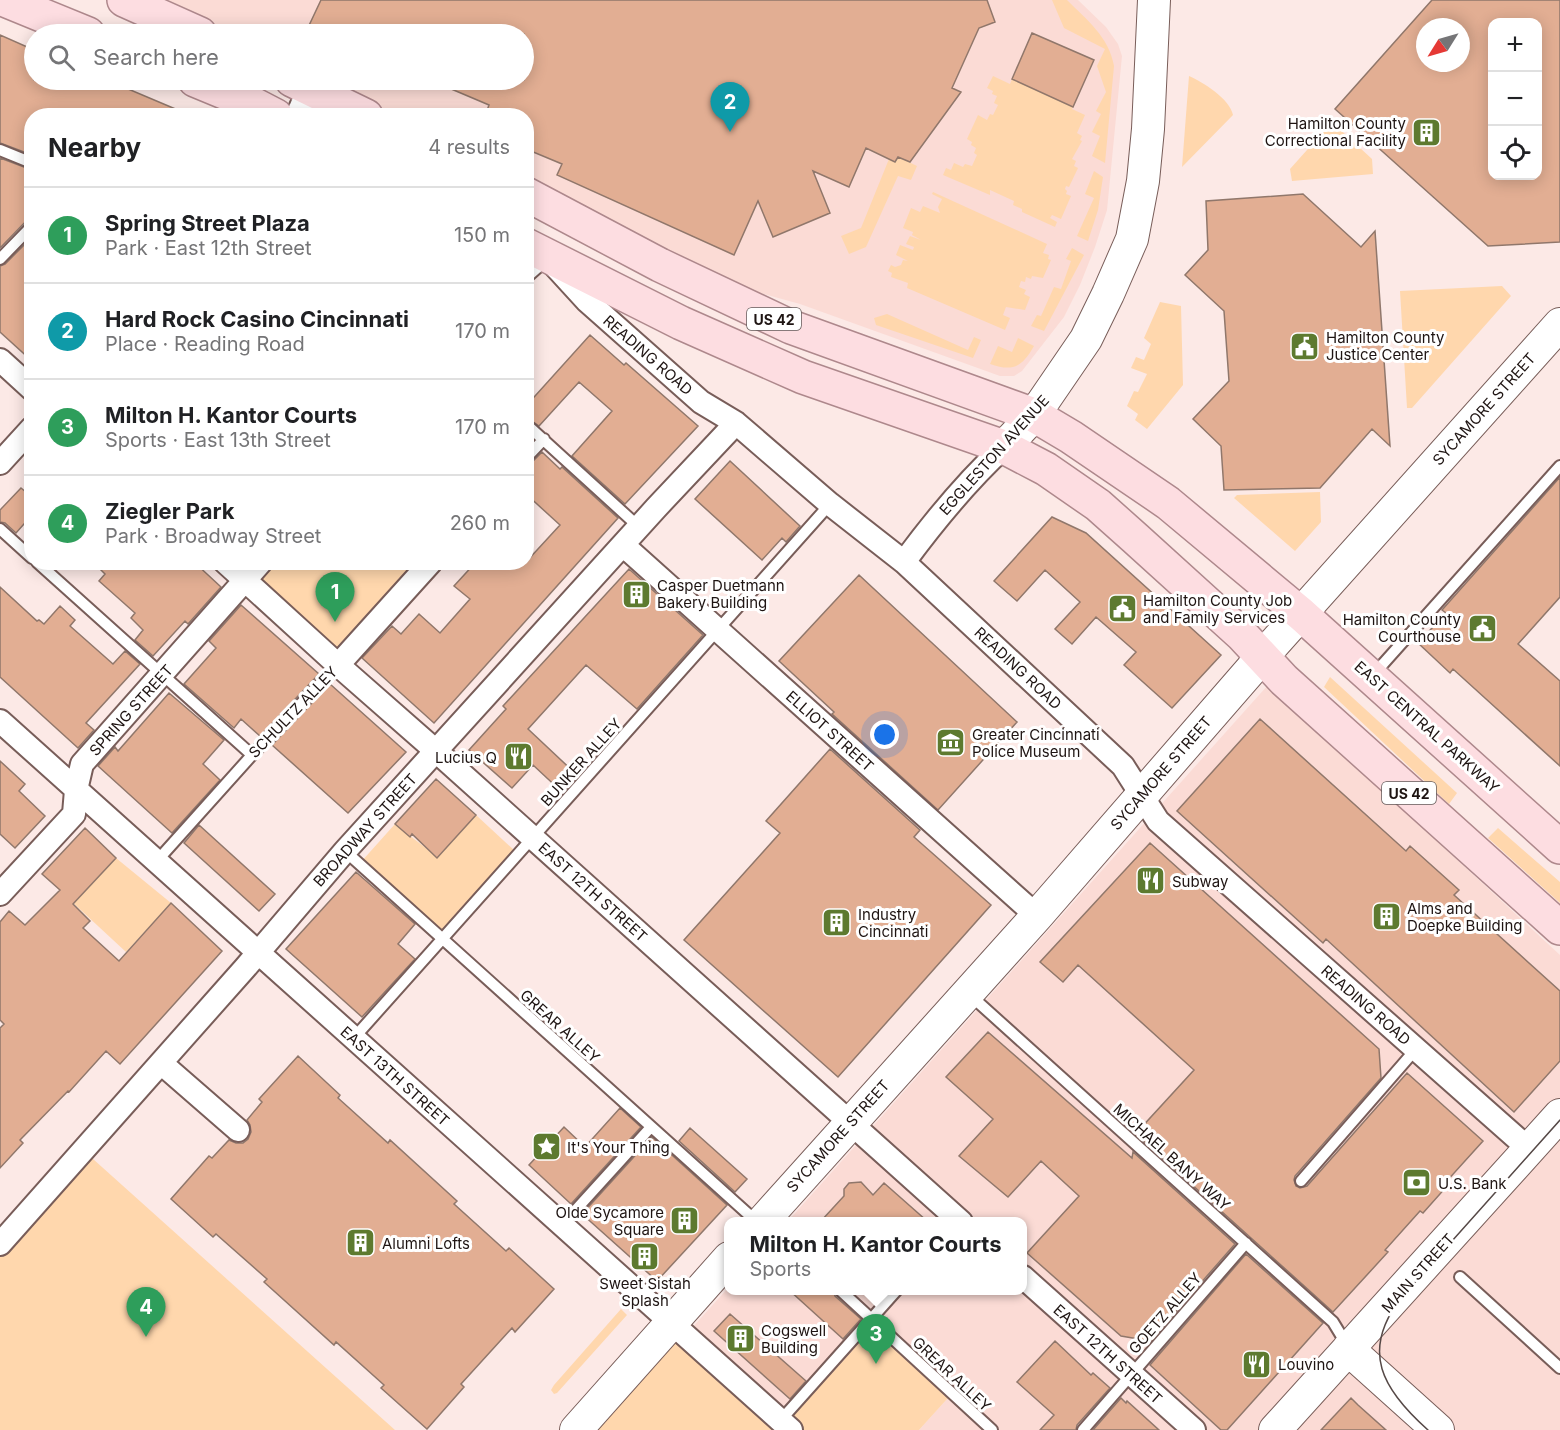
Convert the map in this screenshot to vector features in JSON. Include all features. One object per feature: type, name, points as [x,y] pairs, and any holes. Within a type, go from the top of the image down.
[{"type":"main road","points":[[124,0],[178,24]]},
{"type":"main road","name":"EGGLESTON AVENUE","points":[[1004,447],[1034,415],[1086,339],[1132,239],[1143,181],[1147,140],[1154,0]]},
{"type":"main road","points":[[15,2],[65,24]]},
{"type":"main road","points":[[219,90],[261,108]]},
{"type":"main road","points":[[300,94],[342,108]]},
{"type":"main road","name":"US 42","points":[[534,198],[660,265],[791,327],[1034,415]]},
{"type":"main road","name":"READING ROAD","points":[[534,257],[802,378],[1004,447]]},
{"type":"main road","name":"SYCAMORE STREET","points":[[766,1217],[1037,916],[1262,657],[1560,324]]},
{"type":"main road","name":"EAST CENTRAL PARKWAY","points":[[1034,415],[1081,443],[1168,503],[1301,614],[1560,847]]},
{"type":"main road","name":"US 42","points":[[1004,447],[1046,469],[1098,505],[1242,635],[1284,680],[1560,928]]},
{"type":"main road","name":"MAIN STREET","points":[[1275,1430],[1560,1114]]},
{"type":"main road","points":[[576,1430],[724,1264]]},
{"type":"main road","points":[[1348,1348],[1438,1430]]},
{"type":"street","name":"READING ROAD","points":[[534,258],[587,301],[701,402],[736,423],[830,504],[904,562],[1123,766],[1158,821],[1529,1149]]},
{"type":"street","points":[[0,360],[24,382]]},
{"type":"street","name":"BROADWAY STREET","points":[[0,1244],[258,954],[345,851],[736,423]]},
{"type":"street","points":[[0,463],[24,437]]},
{"type":"street","name":"EGGLESTON AVENUE","points":[[904,562],[972,477],[1004,447]]},
{"type":"street","name":"ELLIOT STREET","points":[[623,545],[1037,916]]},
{"type":"street","name":"EAST 12TH STREET","points":[[234,570],[955,1217]]},
{"type":"street","name":"SPRING STREET","points":[[0,894],[74,813],[82,764],[254,570]]},
{"type":"street","name":"SCHULTZ ALLEY","points":[[338,665],[424,570]]},
{"type":"street","name":"EAST 13TH STREET","points":[[0,721],[786,1425]]},
{"type":"street","points":[[161,1063],[238,1130]]},
{"type":"street","name":"EAST 12TH STREET","points":[[1027,1281],[1194,1430]]},
{"type":"lane","points":[[0,150],[24,160]]},
{"type":"lane","points":[[0,259],[24,234]]},
{"type":"lane","points":[[534,431],[639,527]]},
{"type":"lane","points":[[534,450],[544,439]]},
{"type":"lane","points":[[1371,677],[1560,466]]},
{"type":"lane","name":"BUNKER ALLEY","points":[[353,1039],[830,504]]},
{"type":"lane","points":[[0,529],[24,551]]},
{"type":"lane","points":[[46,570],[252,755]]},
{"type":"lane","name":"SCHULTZ ALLEY","points":[[156,862],[252,755],[338,665]]},
{"type":"lane","name":"GREAR ALLEY","points":[[345,851],[441,940],[753,1217]]},
{"type":"lane","name":"MICHAEL BANY WAY","points":[[968,993],[1333,1322],[1348,1348]]},
{"type":"lane","points":[[1301,1181],[1416,1049]]},
{"type":"lane","points":[[562,1224],[651,1126]]},
{"type":"lane","name":"GOETZ ALLEY","points":[[1083,1430],[1246,1244]]},
{"type":"lane","points":[[1460,1277],[1560,1368]]},
{"type":"lane","name":"GREAR ALLEY","points":[[846,1295],[992,1430]]},
{"type":"lane","points":[[786,1425],[893,1295]]},
{"type":"shaded area","points":[[124,0],[1078,0],[1106,27],[1118,44],[1122,56],[1107,210],[1080,285],[1064,317],[1022,371],[1014,376],[1000,376],[800,304],[660,265],[534,198],[534,108],[351,108],[313,90],[534,90],[534,24],[178,24]]},
{"type":"shaded area","points":[[1052,0],[1067,0],[1096,30],[1111,56],[1114,66],[1105,163],[1092,156],[1100,136],[1092,132],[1101,114],[1096,111],[1106,92],[1097,66],[1105,49],[1064,28]]},
{"type":"shaded area","points":[[993,76],[1010,84],[1012,79],[1073,107],[1072,109],[1085,115],[1077,133],[1082,136],[1080,140],[1082,141],[1072,159],[1076,161],[1074,166],[1078,168],[1069,187],[1066,186],[1065,189],[1066,194],[1071,196],[1061,219],[1052,215],[1050,218],[1057,222],[1055,227],[1022,212],[1022,209],[1013,205],[1014,201],[990,190],[990,195],[943,175],[946,168],[951,170],[954,163],[963,167],[965,164],[972,166],[977,155],[974,153],[976,148],[967,139],[978,115],[987,120],[990,114],[993,115],[998,105],[994,103],[997,96],[987,88]]},
{"type":"shaded area","points":[[1189,76],[1221,97],[1233,115],[1182,167]]},
{"type":"shaded area","points":[[1332,122],[1372,159],[1373,174],[1292,181],[1290,169]]},
{"type":"shaded area","points":[[898,157],[917,166],[911,180],[898,176],[866,247],[849,254],[841,236],[861,228],[889,159],[895,162]]},
{"type":"shaded area","points":[[1094,171],[1103,177],[1098,210],[1088,241],[1077,236],[1094,198],[1085,194]]},
{"type":"shaded area","points":[[933,192],[1047,244],[1043,253],[1049,255],[1048,259],[1051,260],[1043,278],[1032,276],[1031,279],[1026,277],[1025,282],[1021,281],[1019,287],[1026,290],[1024,294],[1030,297],[1025,310],[1006,307],[1003,315],[1010,318],[1005,330],[907,288],[908,283],[891,277],[892,273],[888,271],[891,265],[895,267],[901,265],[903,260],[908,261],[896,255],[900,245],[913,250],[914,247],[906,244],[910,236],[921,240],[912,235],[913,232],[903,228],[911,208],[920,212],[923,206],[940,213],[938,207],[942,199],[932,194]]},
{"type":"shaded area","points":[[1072,248],[1084,255],[1044,331],[1031,326],[1037,315],[1041,316],[1054,287],[1061,289],[1071,261],[1066,259]]},
{"type":"shaded area","points":[[1502,286],[1511,296],[1412,408],[1407,408],[1400,291]]},
{"type":"shaded area","points":[[1160,302],[1181,306],[1183,385],[1147,429],[1135,420],[1138,414],[1127,406],[1134,391],[1138,392],[1147,374],[1131,368],[1136,357],[1144,360],[1151,344],[1144,338]]},
{"type":"shaded area","points":[[887,314],[968,350],[974,337],[981,340],[973,358],[876,325],[874,318]]},
{"type":"shaded area","points":[[1018,338],[1034,346],[1021,363],[1005,368],[990,364],[998,346],[1012,352]]},
{"type":"shaded area","points":[[1320,492],[1321,522],[1295,551],[1234,498],[1237,495]]},
{"type":"shaded area","points":[[254,570],[426,570],[339,665],[245,580]]},
{"type":"shaded area","points":[[1330,677],[1457,793],[1449,804],[1324,687]]},
{"type":"shaded area","points":[[1268,685],[1560,955],[1560,1430],[919,1430],[948,1398],[802,1407],[790,1419],[690,1330],[724,1293],[724,1295],[1027,1295],[1027,1217],[792,1217]]},
{"type":"shaded area","points":[[476,815],[515,851],[440,934],[361,862],[395,824],[437,858]]},
{"type":"shaded area","points":[[1498,828],[1560,882],[1560,903],[1488,838]]},
{"type":"shaded area","points":[[116,858],[171,903],[126,952],[57,888],[76,869],[92,884]]},
{"type":"shaded area","points":[[83,1150],[395,1430],[0,1430],[0,1244]]},
{"type":"shaded area","points":[[621,1309],[627,1315],[554,1394],[551,1390],[554,1385]]},
{"type":"shaded area","points":[[671,1322],[790,1419],[872,1329],[948,1398],[919,1430],[576,1430]]},
{"type":"building","points":[[321,0],[987,0],[995,22],[979,28],[952,88],[961,92],[910,162],[898,157],[895,162],[866,148],[849,187],[813,171],[830,213],[773,237],[758,201],[734,255],[557,175],[562,164],[534,152],[534,108],[488,108],[489,105],[454,90],[534,90],[534,24],[310,24]]},
{"type":"building","name":"Hamilton County Correctional Facility","points":[[1432,0],[1560,0],[1560,242],[1488,246],[1335,109]]},
{"type":"building","points":[[1032,33],[1094,60],[1073,107],[1012,79]]},
{"type":"building","points":[[0,35],[24,46],[24,90],[131,90],[173,108],[24,108],[24,152],[0,143]]},
{"type":"building","points":[[0,158],[24,167],[24,223],[0,248]]},
{"type":"building","name":"Hamilton County Justice Center","points":[[1303,194],[1361,247],[1375,231],[1390,446],[1372,429],[1320,488],[1224,490],[1221,446],[1193,419],[1229,381],[1224,311],[1185,275],[1208,250],[1206,201]]},
{"type":"building","points":[[24,245],[24,354],[0,332],[0,266]]},
{"type":"building","points":[[590,335],[698,426],[625,504],[572,456],[612,411],[579,382],[539,426],[534,423],[534,397]]},
{"type":"building","points":[[542,452],[618,518],[434,723],[362,658],[392,626],[401,634],[419,614],[440,633],[470,599],[454,586],[469,570],[534,570],[534,553],[560,525],[534,501],[534,460]]},
{"type":"building","points":[[730,461],[800,526],[786,542],[782,538],[762,560],[695,499]]},
{"type":"building","name":"Hamilton County Courthouse","points":[[1560,477],[1560,597],[1518,644],[1560,681],[1560,766],[1453,669],[1450,673],[1418,643],[1446,613],[1442,610]]},
{"type":"building","points":[[21,488],[24,490],[24,524],[16,533],[5,523],[0,522],[0,510]]},
{"type":"building","name":"Hamilton County Job and Family Services","points":[[1052,517],[1086,533],[1221,655],[1172,708],[1124,665],[1136,652],[1096,617],[1072,644],[1055,629],[1080,602],[1045,570],[1017,601],[994,581]]},
{"type":"building","points":[[629,569],[703,635],[637,709],[586,665],[528,729],[578,776],[563,793],[533,765],[512,788],[469,750],[506,709],[503,706]]},
{"type":"building","points":[[101,570],[203,570],[221,587],[188,624],[185,621],[153,656],[135,640],[143,630],[131,618],[135,613],[99,581],[105,574]]},
{"type":"building","points":[[859,575],[1017,722],[938,810],[832,714],[834,712],[779,661]]},
{"type":"building","points":[[0,587],[37,621],[44,624],[60,606],[75,620],[70,626],[113,664],[125,651],[140,664],[86,723],[94,730],[78,748],[0,677]]},
{"type":"building","points":[[241,605],[319,674],[260,736],[241,719],[234,728],[184,684],[216,648],[209,641]]},
{"type":"building","points":[[330,684],[406,752],[348,813],[272,745]]},
{"type":"building","points":[[169,693],[224,740],[203,764],[220,780],[172,833],[98,766],[115,747],[118,751]]},
{"type":"building","name":"Alms and Doepke Building","points":[[1260,719],[1406,851],[1410,846],[1459,890],[1454,895],[1560,991],[1560,1061],[1514,1112],[1326,939],[1323,943],[1177,811]]},
{"type":"building","name":"Industry Cincinnati","points":[[830,749],[920,830],[914,837],[991,905],[838,1077],[684,940],[780,833],[766,821]]},
{"type":"building","points":[[0,761],[25,784],[19,791],[45,816],[15,848],[0,834]]},
{"type":"building","points":[[436,779],[476,815],[437,858],[412,834],[410,837],[395,824]]},
{"type":"building","points":[[199,825],[275,894],[259,911],[184,843]]},
{"type":"building","points":[[85,828],[116,858],[73,904],[90,921],[83,928],[119,961],[171,903],[222,951],[120,1064],[106,1051],[69,1092],[20,1140],[23,1143],[0,1168],[0,1028],[4,1024],[0,1020],[0,922],[9,911],[25,925],[60,890],[42,874]]},
{"type":"building","points":[[1150,843],[1379,1049],[1381,1078],[1295,1176],[1296,1186],[1300,1188],[1307,1186],[1407,1073],[1483,1141],[1445,1183],[1448,1185],[1423,1213],[1420,1211],[1385,1250],[1388,1252],[1333,1312],[1138,1136],[1140,1129],[1194,1070],[1078,965],[1063,982],[1040,962]]},
{"type":"building","points":[[356,872],[415,924],[398,944],[415,959],[362,1017],[286,949]]},
{"type":"building","points":[[988,1032],[1132,1158],[1133,1152],[1235,1244],[1150,1341],[1121,1336],[1027,1253],[1079,1196],[1041,1161],[1008,1197],[959,1156],[993,1119],[946,1077]]},
{"type":"building","name":"Alumni Lofts","points":[[298,1056],[340,1095],[338,1098],[388,1143],[390,1140],[457,1201],[454,1204],[506,1251],[509,1248],[554,1289],[515,1332],[512,1328],[461,1384],[464,1387],[427,1429],[381,1388],[384,1385],[336,1342],[334,1345],[264,1282],[267,1279],[216,1234],[213,1237],[171,1199],[209,1156],[212,1158],[229,1140],[243,1143],[248,1139],[251,1132],[247,1120],[262,1102],[259,1099]]},
{"type":"building","points":[[620,1108],[641,1127],[571,1204],[529,1165],[564,1127],[585,1147]]},
{"type":"building","points":[[690,1128],[747,1179],[735,1192],[679,1141]]},
{"type":"building","points":[[652,1137],[727,1205],[657,1281],[582,1214]]},
{"type":"building","points":[[861,1182],[873,1195],[884,1183],[922,1217],[825,1217],[844,1196],[844,1189],[849,1183]]},
{"type":"building","points":[[1246,1254],[1323,1323],[1227,1430],[1221,1430],[1150,1365]]},
{"type":"building","points":[[795,1295],[835,1295],[861,1319],[843,1339]]},
{"type":"building","points":[[730,1314],[806,1381],[790,1399],[714,1331]]},
{"type":"building","points":[[1055,1341],[1091,1375],[1093,1373],[1110,1388],[1077,1425],[1076,1430],[1040,1430],[1054,1415],[1017,1382]]},
{"type":"building","points":[[1121,1398],[1126,1403],[1127,1401],[1159,1430],[1093,1430]]},
{"type":"building","points":[[1351,1398],[1358,1405],[1386,1430],[1321,1430]]},
{"type":"tram line","points":[[1428,1430],[1399,1400],[1382,1369],[1379,1352],[1389,1317],[1402,1297],[1560,1120]]},
{"type":"place","name":"Hard Rock Casino Cincinnati","points":[[730,132]]},
{"type":"place","name":"Hamilton County Correctional Facility","points":[[1427,132]]},
{"type":"place","name":"Hamilton County Justice Center","points":[[1305,346]]},
{"type":"place","name":"Casper Duetmann Bakery Building","points":[[636,594]]},
{"type":"place","name":"Hamilton County Job and Family Services","points":[[1122,609]]},
{"type":"place","name":"Spring Street Plaza","points":[[335,622]]},
{"type":"place","name":"Hamilton County Courthouse","points":[[1482,628]]},
{"type":"place","name":"Greater Cincinnati Police Museum","points":[[951,743]]},
{"type":"place","name":"Lucius Q","points":[[518,757]]},
{"type":"place","name":"Subway","points":[[1151,881]]},
{"type":"place","name":"Alms and Doepke Building","points":[[1386,917]]},
{"type":"place","name":"Industry Cincinnati","points":[[837,923]]},
{"type":"place","name":"It's Your Thing","points":[[546,1147]]},
{"type":"place","name":"U.S. Bank","points":[[1417,1183]]},
{"type":"place","name":"Olde Sycamore Square","points":[[685,1221]]},
{"type":"place","name":"Alumni Lofts","points":[[361,1243]]},
{"type":"place","name":"Sweet Sistah Splash","points":[[645,1256]]},
{"type":"place","name":"Ziegler Park","points":[[146,1337]]},
{"type":"place","name":"Cogswell Building","points":[[740,1339]]},
{"type":"place","name":"Milton H. Kantor Courts","points":[[876,1364]]},
{"type":"place","name":"Louvino","points":[[1257,1364]]}]
